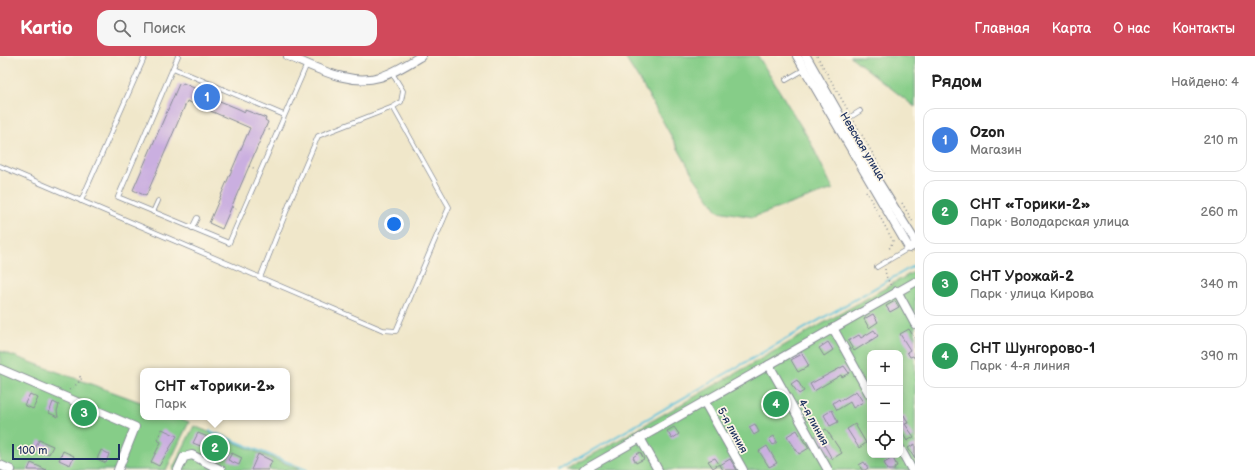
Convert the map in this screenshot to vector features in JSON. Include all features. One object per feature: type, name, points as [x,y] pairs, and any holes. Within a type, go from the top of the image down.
[{"type":"street","points":[[288,56],[339,77],[349,79],[379,78],[392,73],[421,56]]},
{"type":"street","name":"Невская улица","points":[[797,56],[912,246]]},
{"type":"street","name":"Невская улица","points":[[806,56],[870,167],[915,241]]},
{"type":"street","points":[[584,470],[915,282]]},
{"type":"street","points":[[898,292],[915,324]]},
{"type":"street","points":[[833,328],[867,390]]},
{"type":"street","name":"4-я линия","points":[[769,365],[828,470]]},
{"type":"street","points":[[0,369],[135,427],[118,470]]},
{"type":"street","name":"5-я линия","points":[[704,401],[743,470]]},
{"type":"street","points":[[640,438],[658,470]]},
{"type":"street","points":[[903,454],[912,470]]},
{"type":"street","points":[[178,470],[184,457],[192,455],[221,470]]},
{"type":"street","points":[[0,465],[11,470]]},
{"type":"lane","points":[[81,201],[146,56]]},
{"type":"lane","points":[[178,56],[118,197],[229,244],[307,64]]},
{"type":"lane","points":[[173,68],[284,115]]},
{"type":"lane","points":[[786,80],[805,69]]},
{"type":"lane","points":[[260,278],[318,136],[394,107],[401,102],[403,91],[392,73]]},
{"type":"lane","points":[[0,166],[383,330],[396,331],[449,207],[394,107]]},
{"type":"lane","points":[[844,122],[860,111]]},
{"type":"lane","points":[[153,212],[158,201]]},
{"type":"lane","points":[[192,228],[197,218]]},
{"type":"lane","points":[[876,267],[912,246]]},
{"type":"path","points":[[817,56],[885,175]]},
{"type":"path","points":[[266,128],[272,131]]},
{"type":"path","points":[[249,166],[256,169]]},
{"type":"path","points":[[866,191],[893,241],[889,249]]},
{"type":"path","points":[[902,203],[915,226]]},
{"type":"path","points":[[232,207],[239,210]]},
{"type":"path","points":[[884,268],[891,285]]},
{"type":"path","points":[[65,397],[69,390],[82,378],[80,377],[81,375]]},
{"type":"green space","points":[[624,56],[758,56],[810,141],[833,189],[753,217],[718,211],[694,177],[646,91]]},
{"type":"green space","points":[[850,56],[915,56],[915,107]]},
{"type":"green space","points":[[915,271],[915,470],[566,470]]},
{"type":"green space","points":[[0,351],[140,402],[140,420],[184,420],[189,422],[166,470],[0,470]]},
{"type":"green space","points":[[194,426],[301,470],[172,470]]},
{"type":"building","points":[[183,83],[203,92],[203,94],[245,112],[245,110],[266,118],[265,120],[268,122],[222,229],[209,223],[250,128],[187,101],[146,196],[133,190],[179,84],[182,85]]},
{"type":"building","points":[[895,301],[899,307],[890,312],[886,306]]},
{"type":"building","points":[[873,314],[878,322],[869,328],[864,319]]},
{"type":"building","points":[[909,329],[915,339],[915,359],[913,356],[910,357],[907,352],[910,350],[900,334]]},
{"type":"building","points":[[874,330],[878,336],[854,351],[848,341],[859,335],[861,338]]},
{"type":"building","points":[[828,342],[833,350],[824,356],[819,348]]},
{"type":"building","points":[[802,354],[809,366],[798,372],[791,360]]},
{"type":"building","points":[[844,366],[849,373],[842,377],[841,375],[814,391],[810,384]]},
{"type":"building","points":[[797,380],[804,391],[799,394],[791,384]]},
{"type":"building","points":[[856,391],[863,402],[853,408],[850,402],[837,410],[833,403],[839,399],[840,401]]},
{"type":"building","points":[[30,394],[38,398],[33,409],[24,405]]},
{"type":"building","points":[[53,402],[59,405],[57,411],[58,417],[49,413]]},
{"type":"building","points":[[832,410],[838,422],[830,426],[824,415]]},
{"type":"building","points":[[904,415],[908,423],[905,424],[914,437],[907,441],[903,434]]},
{"type":"building","points":[[755,424],[759,432],[754,435],[749,427]]},
{"type":"building","points":[[855,424],[866,443],[859,448],[847,429]]},
{"type":"building","points":[[674,427],[679,434],[672,439],[667,431]]},
{"type":"building","points":[[162,429],[177,436],[159,466],[151,462],[161,442],[157,440]]},
{"type":"building","points":[[826,429],[842,453],[832,459],[818,434]]},
{"type":"building","points":[[797,430],[809,448],[799,454],[787,436]]},
{"type":"building","points":[[198,433],[208,437],[203,447],[193,443]]},
{"type":"building","points":[[774,436],[777,442],[773,445],[769,439]]},
{"type":"building","points":[[39,440],[53,446],[49,454],[35,449]]},
{"type":"building","points":[[915,444],[915,459],[908,448]]},
{"type":"building","points":[[767,446],[777,463],[769,467],[759,451]]},
{"type":"building","points":[[101,450],[109,454],[106,463],[97,459]]},
{"type":"building","points":[[63,451],[74,456],[70,465],[59,460]]},
{"type":"building","points":[[640,452],[644,459],[636,463],[633,457]]},
{"type":"building","points":[[232,453],[242,458],[239,465],[228,460]]},
{"type":"building","points":[[258,454],[272,461],[268,470],[251,470]]},
{"type":"building","points":[[715,458],[719,464],[713,468],[708,461]]},
{"type":"building","points":[[893,458],[897,466],[894,468],[895,470],[888,470],[884,463]]},
{"type":"building","points":[[730,459],[737,470],[723,470],[720,465]]},
{"type":"building","points":[[864,462],[868,468],[862,470],[859,465]]},
{"type":"building","points":[[31,463],[47,470],[28,470]]},
{"type":"waterway","points":[[558,470],[915,265]]},
{"type":"waterway","points":[[210,431],[307,470]]},
{"type":"place","name":"Ozon","points":[[207,97]]},
{"type":"place","name":"СНТ Шунгорово-1","points":[[776,404]]},
{"type":"place","name":"СНТ Урожай-2","points":[[84,413]]},
{"type":"place","name":"СНТ «Торики-2»","points":[[215,448]]}]
